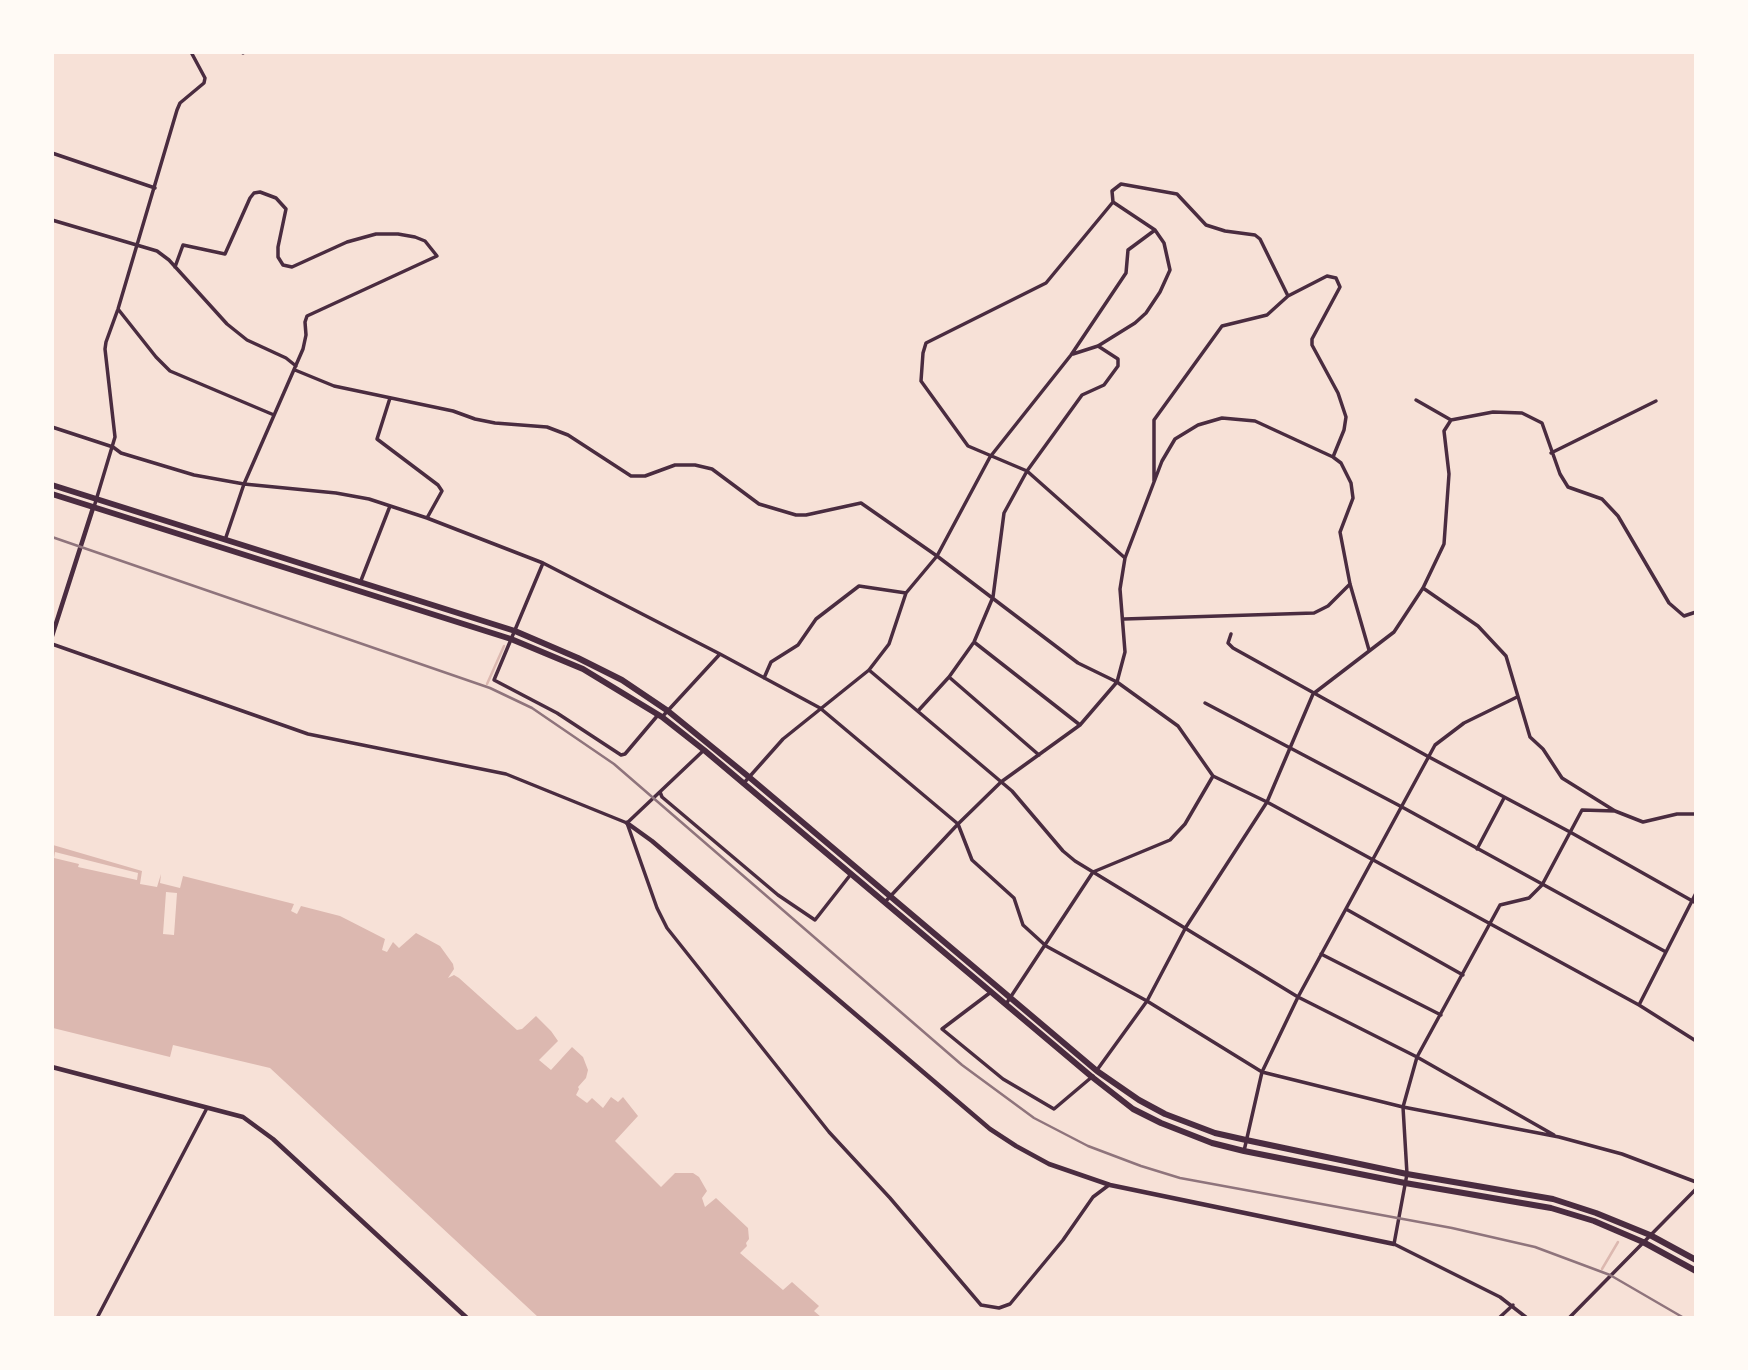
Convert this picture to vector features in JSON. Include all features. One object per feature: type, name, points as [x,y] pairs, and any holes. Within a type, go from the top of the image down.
[{"type":"highway","points":[[52,485],[512,639],[583,669],[660,716],[704,750],[1092,1077],[1133,1109],[1161,1123],[1212,1143],[1244,1151],[1551,1208],[1594,1221],[1643,1242],[1696,1271]]},
{"type":"highway","points":[[52,494],[222,549],[515,631],[611,675],[668,711],[1011,996],[1097,1071],[1139,1100],[1166,1114],[1215,1133],[1246,1140],[1407,1174],[1553,1199],[1650,1235],[1696,1260]]},
{"type":"street","points":[[52,636],[115,437],[105,349],[177,110],[180,103],[204,83],[205,78],[191,52]]},
{"type":"street","points":[[52,153],[155,188]]},
{"type":"street","points":[[1125,558],[1027,471],[968,446],[921,381],[926,343],[1046,283],[1113,202],[1112,191],[1121,184],[1177,194],[1206,225],[1255,235],[1260,239],[1288,296]]},
{"type":"street","points":[[175,267],[183,245],[225,254],[250,198],[254,193],[261,192],[276,198],[286,209],[278,247],[278,257],[283,265],[292,267],[347,242],[376,234],[415,237],[431,247],[437,256],[307,316],[304,321],[306,335],[303,349],[244,484],[222,549]]},
{"type":"street","points":[[1071,355],[1098,346],[1135,323],[1146,313],[1170,270],[1168,253],[1155,230],[1113,202]]},
{"type":"street","points":[[52,220],[157,251],[227,324],[247,340],[286,358],[295,368],[334,386],[453,411],[495,423],[547,427],[568,435],[631,476],[645,475],[675,465],[695,465],[712,469],[759,504],[796,514],[817,513],[861,503],[993,597],[1078,663],[1117,682],[1178,726],[1213,776],[1267,802],[1639,1005],[1696,1041]]},
{"type":"street","points":[[743,784],[783,739],[869,670],[889,645],[906,593],[937,556],[989,457],[1071,355],[1126,273],[1128,250],[1155,230]]},
{"type":"street","points":[[1154,483],[1154,420],[1222,326],[1268,315],[1288,296],[1327,276],[1335,278],[1340,287],[1312,339],[1312,345],[1338,393],[1346,417],[1344,430],[1333,457]]},
{"type":"street","points":[[118,309],[170,371],[274,415]]},
{"type":"street","points":[[918,711],[949,677],[974,642],[993,597],[1004,513],[1027,471],[1082,395],[1104,385],[1118,366],[1118,359],[1098,346]]},
{"type":"street","points":[[390,398],[377,439],[438,485],[442,491],[427,518]]},
{"type":"street","points":[[1416,400],[1451,420],[1493,412],[1522,414],[1542,423],[1551,453],[1568,487],[1602,499],[1618,516],[1669,603],[1684,617],[1696,612]]},
{"type":"street","points":[[1551,453],[1656,401]]},
{"type":"street","points":[[885,902],[1001,782],[1080,725],[1117,682],[1125,652],[1120,589],[1125,558],[1154,483],[1175,439],[1198,425],[1222,418],[1255,421],[1341,463],[1351,483],[1353,498],[1340,532],[1350,584],[1369,650]]},
{"type":"street","points":[[991,992],[942,1029],[1003,1079],[1054,1108],[1097,1071],[1147,1001],[1186,927],[1267,802],[1313,694],[1394,632],[1423,588],[1444,544],[1449,474],[1444,431],[1451,420]]},
{"type":"street","points":[[52,427],[113,447],[121,453],[194,475],[244,484],[369,499],[427,518],[543,563],[820,708],[958,824],[972,860],[1014,898],[1023,925],[1046,946],[1147,1001],[1262,1072],[1403,1107],[1559,1138],[1622,1154],[1696,1182]]},
{"type":"street","points":[[359,587],[390,506]]},
{"type":"street","points":[[543,563],[494,680],[557,713],[621,755],[668,711],[720,654]]},
{"type":"street","points":[[1124,619],[1314,613],[1328,606],[1350,584]]},
{"type":"street","points":[[764,678],[771,662],[798,645],[816,619],[859,586],[906,593]]},
{"type":"street","points":[[1423,588],[1478,626],[1499,646],[1506,656],[1530,737],[1543,749],[1562,778],[1615,811],[1643,822],[1677,814],[1696,814]]},
{"type":"street","points":[[1231,634],[1228,643],[1233,648],[1694,902]]},
{"type":"street","points":[[974,642],[1080,725]]},
{"type":"street","points":[[52,644],[308,734],[506,774],[627,823],[652,841],[990,1129],[1049,1164],[1110,1185],[1394,1244],[1488,1290],[1513,1305],[1527,1318]]},
{"type":"street","points":[[869,670],[1012,791],[1062,851],[1298,997],[1417,1058],[1559,1138]]},
{"type":"street","points":[[949,677],[1039,755]]},
{"type":"street","points":[[1244,1151],[1262,1072],[1298,997],[1435,745],[1455,729],[1517,697]]},
{"type":"street","points":[[1205,703],[1402,807],[1666,952]]},
{"type":"street","points":[[627,823],[704,750]]},
{"type":"street","points":[[1006,1003],[1093,872],[1170,840],[1185,824],[1213,776]]},
{"type":"street","points":[[660,792],[662,797],[778,895],[814,920],[851,874]]},
{"type":"street","points":[[1477,849],[1504,797]]},
{"type":"street","points":[[1394,1244],[1407,1174],[1403,1107],[1417,1058],[1500,905],[1529,898],[1542,885],[1582,810],[1615,811]]},
{"type":"street","points":[[627,823],[657,908],[667,928],[830,1132],[981,1305],[999,1308],[1010,1304],[1063,1240],[1093,1197],[1110,1185]]},
{"type":"street","points":[[1639,1005],[1694,902],[1696,893]]},
{"type":"street","points":[[1346,909],[1463,975]]},
{"type":"street","points":[[1321,954],[1441,1015]]},
{"type":"street","points":[[52,1067],[243,1117],[273,1139],[467,1318]]},
{"type":"street","points":[[97,1318],[207,1108]]},
{"type":"street","points":[[1569,1318],[1696,1189]]},
{"type":"street","points":[[1499,1318],[1513,1305]]},
{"type":"shaded area","points":[[53,845],[142,871],[140,884],[157,887],[161,874],[160,883],[180,888],[183,876],[294,904],[291,911],[297,914],[301,906],[340,916],[385,939],[382,950],[387,952],[393,942],[399,948],[416,933],[440,946],[453,964],[454,969],[448,978],[454,975],[459,978],[517,1030],[522,1029],[536,1016],[551,1031],[558,1041],[539,1060],[551,1070],[572,1047],[583,1057],[588,1070],[576,1095],[587,1103],[592,1098],[603,1108],[611,1097],[618,1102],[623,1097],[638,1116],[615,1141],[661,1187],[675,1173],[693,1173],[699,1177],[707,1191],[702,1198],[705,1207],[716,1198],[748,1228],[747,1246],[740,1253],[783,1290],[792,1282],[819,1306],[814,1311],[821,1317],[538,1317],[270,1068],[173,1045],[170,1057],[53,1028]],"holes":[[[55,852],[138,873],[137,880],[78,867],[79,864],[54,858]],[[166,892],[177,893],[174,935],[163,934]]]},
{"type":"waterway","points":[[487,684],[504,646]]},
{"type":"waterway","points":[[1602,1269],[1618,1242]]},
{"type":"railway","points":[[52,537],[490,688],[532,708],[614,764],[962,1065],[1034,1118],[1088,1146],[1180,1178],[1452,1228],[1535,1247],[1610,1275],[1684,1318]]}]
